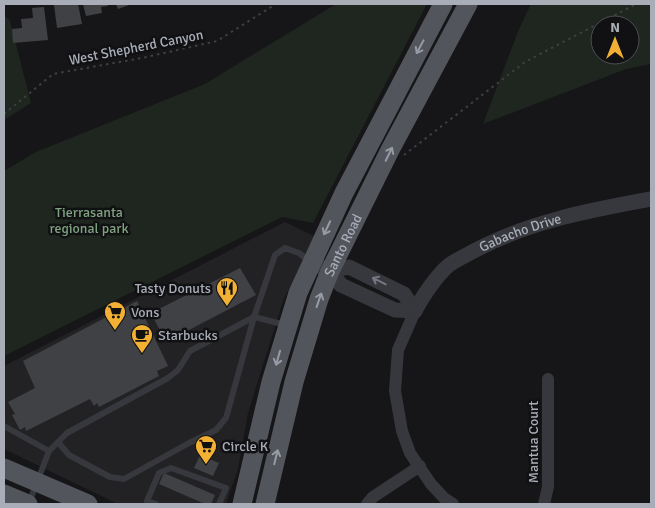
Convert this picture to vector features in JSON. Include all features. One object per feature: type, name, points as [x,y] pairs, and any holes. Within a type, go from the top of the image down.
[{"type":"main road","name":"Santo Road","points":[[243,499],[271,382],[298,293],[367,147],[443,4]]},
{"type":"main road","name":"Santo Road","points":[[265,504],[294,382],[319,299],[330,271],[468,4]]},
{"type":"main road","points":[[4,468],[88,504]]},
{"type":"main road","points":[[4,494],[28,504]]},
{"type":"street","name":"Gabacho Drive","points":[[415,311],[421,298],[449,265],[495,240],[560,218],[604,207],[651,200]]},
{"type":"street","points":[[311,262],[330,271],[341,285],[396,310],[415,311],[398,350],[395,391],[402,431],[410,453],[431,484],[444,498],[453,504]]},
{"type":"street","name":"Mantua Court","points":[[544,504],[548,487],[548,379]]},
{"type":"street","points":[[367,504],[373,496],[420,466]]},
{"type":"lane","points":[[58,442],[69,455],[110,477],[124,480],[216,430],[226,418],[254,317],[275,254],[285,248],[299,253],[311,262]]},
{"type":"lane","points":[[28,504],[49,451],[67,432],[168,378],[178,370],[190,350],[254,317],[288,326]]},
{"type":"lane","points":[[4,426],[49,451]]},
{"type":"lane","points":[[156,504],[147,501],[159,473],[171,468],[226,488],[243,499]]},
{"type":"lane","points":[[219,504],[226,488]]},
{"type":"path","name":"West Shepherd Canyon","points":[[4,114],[53,74],[142,58],[217,41],[276,4]]},
{"type":"path","points":[[385,162],[407,154],[526,62],[636,4]]},
{"type":"shaded area","points":[[285,222],[314,236],[299,272],[284,298],[248,413],[238,469],[226,504],[118,504],[4,449],[4,366]]},
{"type":"green space","name":"Tierrasanta regional park","points":[[336,4],[427,4],[313,223],[282,217],[4,356],[4,171],[36,152],[205,84]]},
{"type":"green space","points":[[531,4],[651,4],[651,64],[626,69],[483,124],[519,29]]},
{"type":"green space","points":[[4,15],[10,21],[31,103],[4,120]]},
{"type":"building","points":[[78,4],[82,24],[57,28],[54,5]]},
{"type":"building","points":[[83,4],[107,4],[108,6],[101,7],[102,13],[86,16]]},
{"type":"building","points":[[116,4],[132,4],[118,9]]},
{"type":"building","points":[[44,7],[48,40],[13,43],[12,29],[22,28],[21,19],[33,18],[32,8]]},
{"type":"building","points":[[240,268],[256,295],[166,342],[151,313]]},
{"type":"building","name":"Vons","points":[[137,301],[168,366],[157,371],[159,376],[99,407],[97,403],[94,406],[90,399],[26,431],[25,427],[20,430],[12,415],[15,414],[8,402],[35,388],[23,361]]},
{"type":"building","name":"Circle K","points":[[200,455],[219,463],[213,476],[194,468]]},
{"type":"building","points":[[164,473],[215,495],[211,504],[205,504],[159,484]]},
{"type":"place","name":"Tasty Donuts","points":[[227,307]]},
{"type":"place","name":"Vons","points":[[115,331]]},
{"type":"place","name":"Starbucks","points":[[142,354]]},
{"type":"place","name":"Circle K","points":[[206,465]]}]
